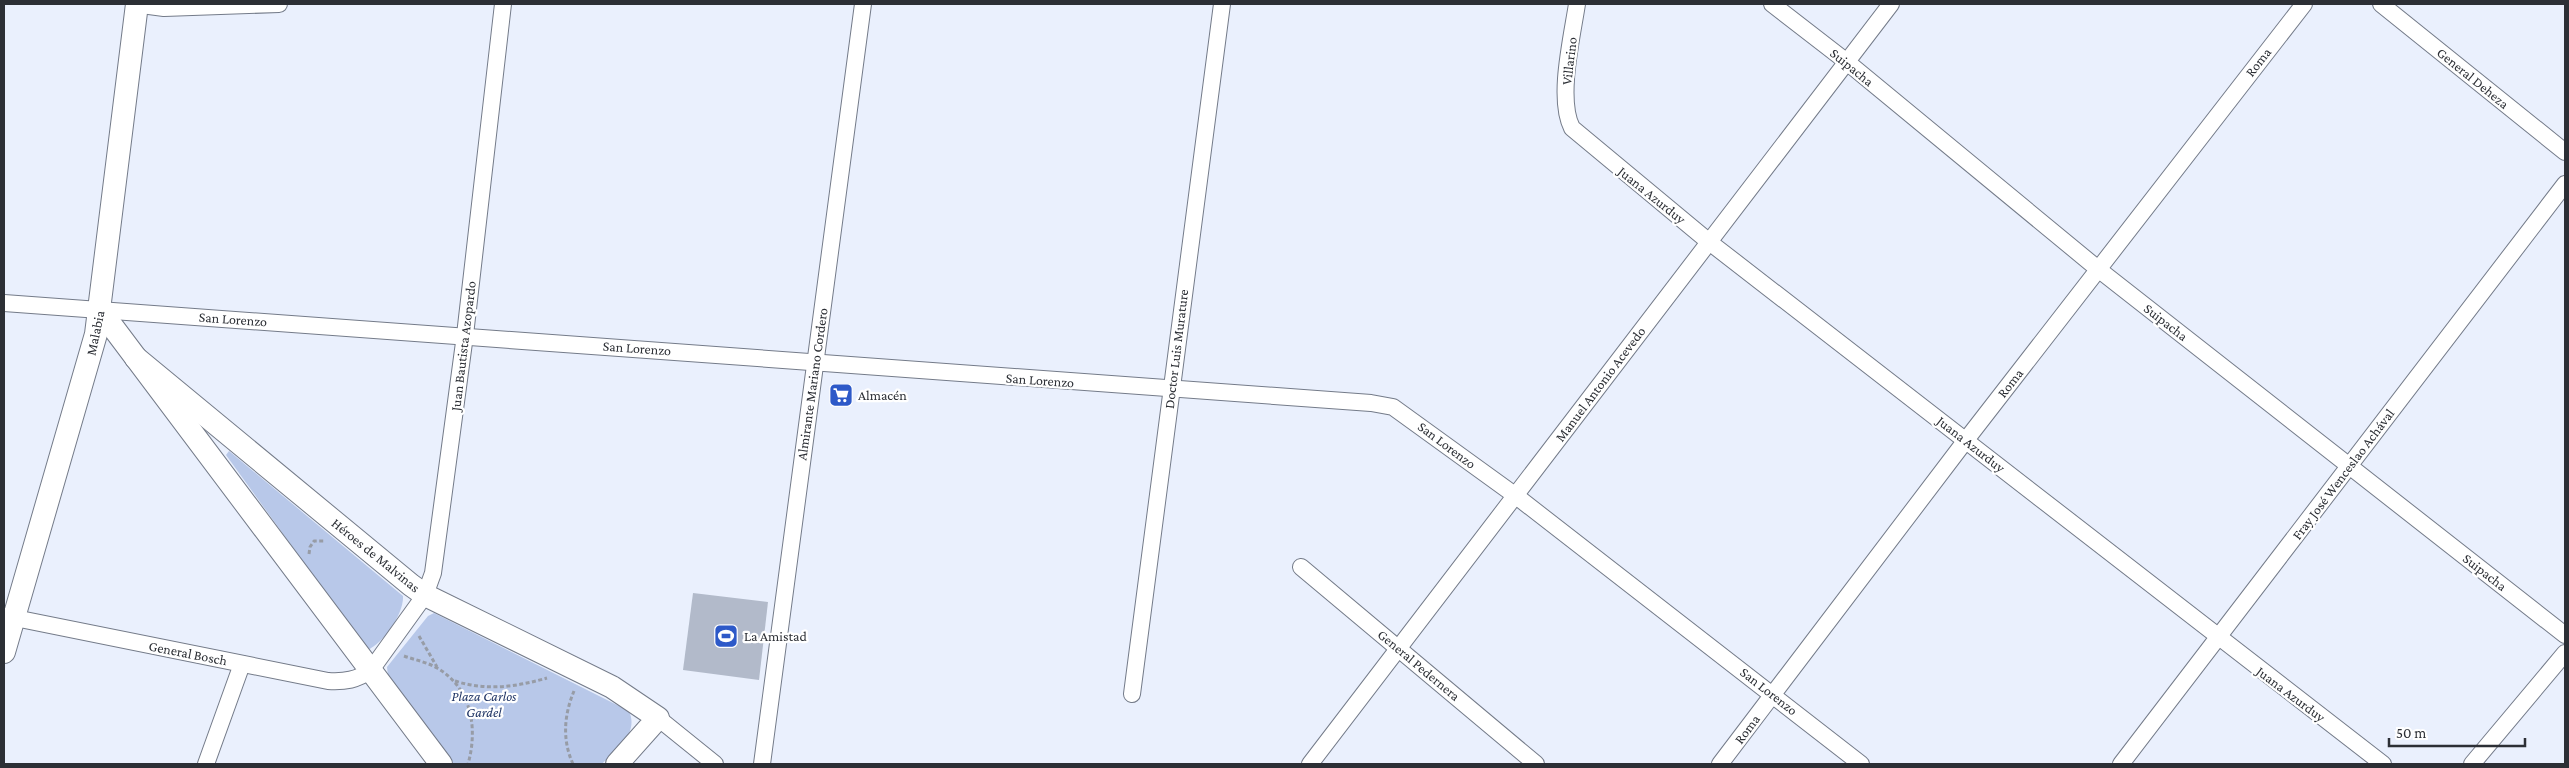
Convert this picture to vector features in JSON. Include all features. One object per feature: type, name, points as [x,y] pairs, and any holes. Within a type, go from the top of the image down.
[{"type":"street","points":[[136,4],[164,8],[279,4]]},
{"type":"street","name":"Malabia","points":[[4,652],[9,617],[92,352],[100,310],[136,4]]},
{"type":"street","name":"Juan Bautista Azopardo","points":[[370,670],[425,595],[434,573],[503,4]]},
{"type":"street","name":"Almirante Mariano Cordero","points":[[762,764],[863,4]]},
{"type":"street","name":"Doctor Luis Murature","points":[[1132,694],[1222,4]]},
{"type":"street","name":"Villarino","points":[[1566,118],[1565,93],[1577,4]]},
{"type":"street","name":"Suipacha","points":[[1772,4],[1847,62],[2098,269],[2565,635]]},
{"type":"street","name":"Manuel Antonio Acevedo","points":[[1310,764],[1891,4]]},
{"type":"street","name":"Roma","points":[[1720,764],[1966,440],[2304,4]]},
{"type":"street","name":"General Deheza","points":[[2381,4],[2565,152]]},
{"type":"street","name":"Juana Azurduy","points":[[1566,118],[1579,135],[1708,241],[1966,440],[2217,638],[2383,764]]},
{"type":"street","name":"Fray José Wenceslao Achával","points":[[2121,764],[2565,184]]},
{"type":"street","name":"San Lorenzo","points":[[4,303],[464,335],[1171,390],[1361,402],[1393,407],[1516,496],[1861,764]]},
{"type":"street","name":"Héroes de Malvinas","points":[[100,310],[441,764]]},
{"type":"street","name":"Héroes de Malvinas","points":[[136,358],[425,595],[621,692],[658,718],[715,764]]},
{"type":"street","name":"General Pedernera","points":[[1301,568],[1536,764]]},
{"type":"street","name":"General Bosch","points":[[9,617],[342,682],[359,678],[370,670]]},
{"type":"street","points":[[2472,764],[2565,653]]},
{"type":"street","points":[[206,764],[242,664]]},
{"type":"street","points":[[617,764],[658,718]]},
{"type":"path","points":[[312,563],[309,555],[310,547],[314,541],[321,540],[331,544]]},
{"type":"path","points":[[419,636],[437,668]]},
{"type":"path","points":[[404,656],[437,668],[455,681],[485,688],[528,683],[547,678],[564,663]]},
{"type":"path","points":[[573,764],[565,732],[566,715],[573,693],[584,673]]},
{"type":"path","points":[[455,681],[472,713],[472,748],[468,764]]},
{"type":"green space","points":[[229,451],[403,596],[396,619],[380,642],[367,650],[226,455]]},
{"type":"green space","name":"Plaza Carlos Gardel","points":[[434,613],[629,711],[631,727],[629,734],[602,764],[454,764],[388,676],[387,667],[428,616]]},
{"type":"building","name":"La Amistad","points":[[693,593],[768,602],[759,680],[683,670]]},
{"type":"place","name":"Almacén","points":[[841,395]]},
{"type":"place","name":"La Amistad","points":[[726,636]]}]
